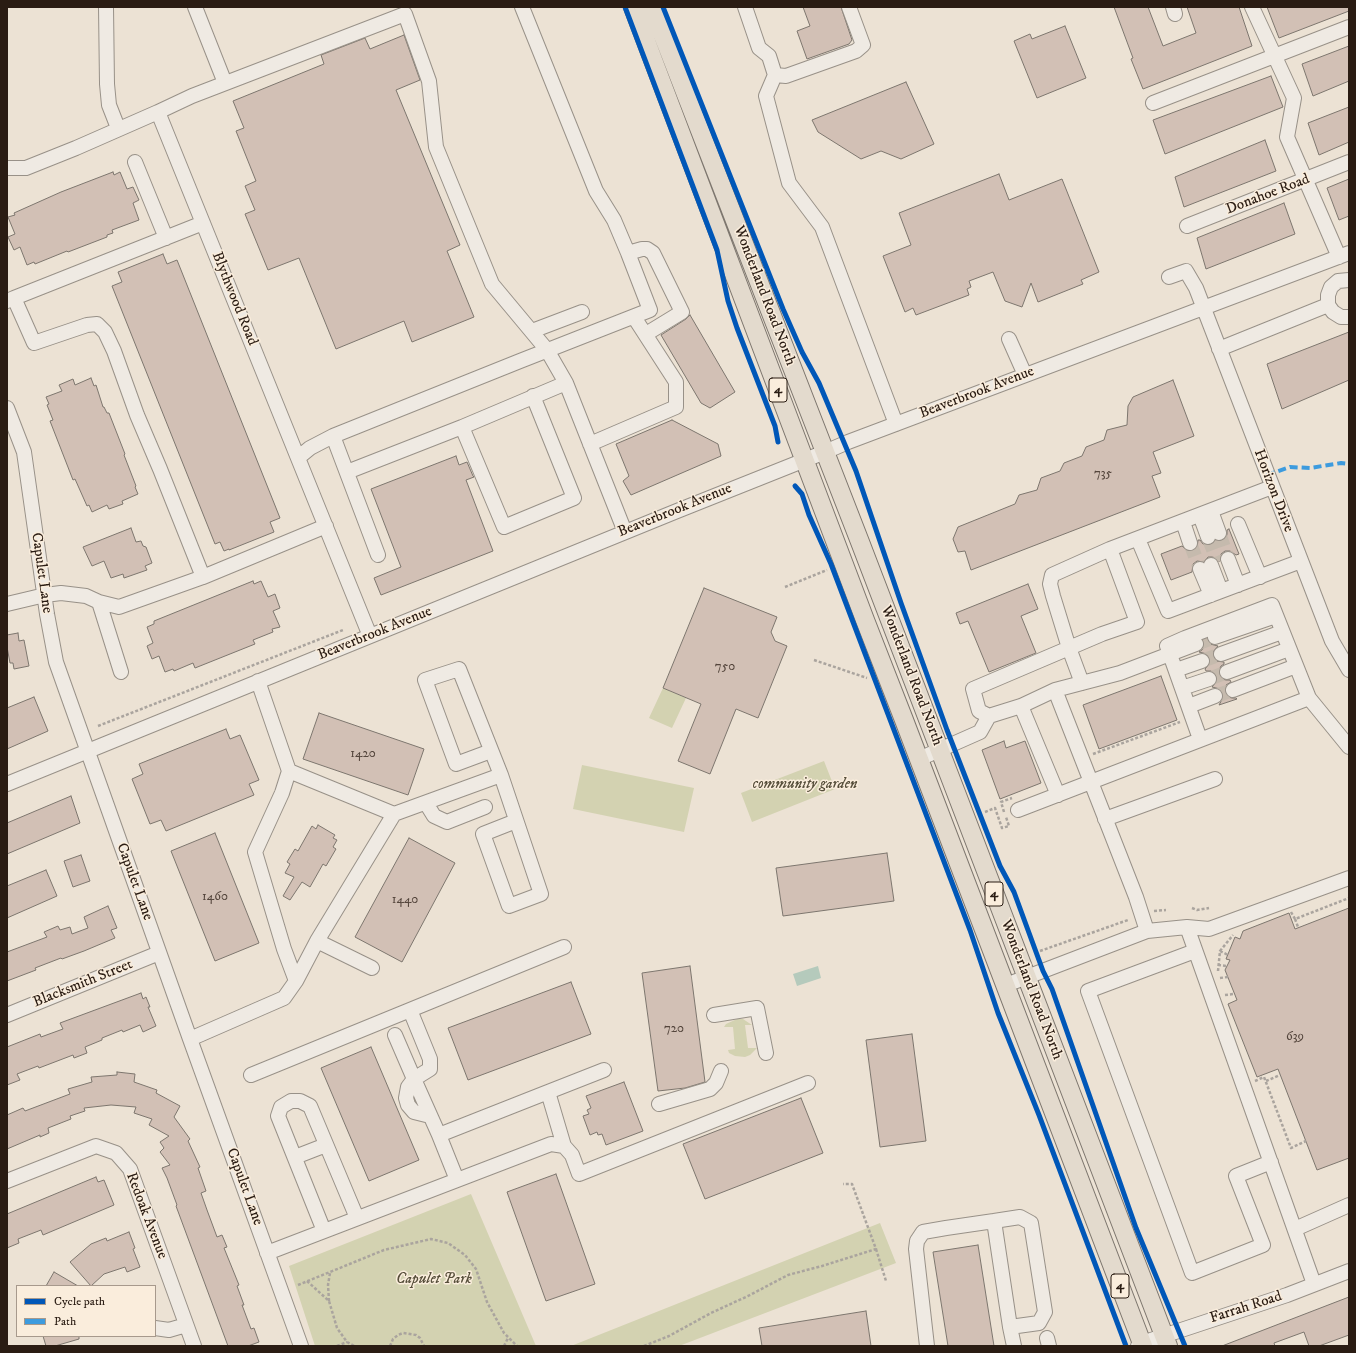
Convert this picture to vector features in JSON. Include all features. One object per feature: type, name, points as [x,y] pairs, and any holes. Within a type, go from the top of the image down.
[{"type":"main road","name":"Wonderland Road North","points":[[633,7],[918,759],[1006,985],[1141,1345]]},
{"type":"main road","name":"Wonderland Road North","points":[[652,7],[940,750],[1166,1341]]},
{"type":"street","points":[[106,7],[109,105],[118,128]]},
{"type":"street","points":[[195,7],[225,83]]},
{"type":"street","points":[[299,457],[310,448],[333,436],[650,310],[614,220],[596,191],[522,7]]},
{"type":"street","points":[[745,7],[759,48],[769,56],[776,75],[766,96],[789,183],[822,227],[896,424]]},
{"type":"street","points":[[776,75],[786,76],[856,51],[862,45],[849,7]]},
{"type":"street","points":[[1252,7],[1294,98],[1287,137],[1306,180],[1344,255]]},
{"type":"street","points":[[7,168],[26,168],[76,148],[118,128],[225,83],[405,14],[429,81],[436,147],[492,284],[547,350],[566,382],[625,532]]},
{"type":"street","points":[[1153,103],[1349,27]]},
{"type":"street","name":"Blythwood Road","points":[[158,112],[299,457],[370,636]]},
{"type":"street","points":[[134,162],[166,238]]},
{"type":"street","name":"Donahoe Road","points":[[1187,226],[1349,162]]},
{"type":"street","points":[[203,223],[10,299],[34,343],[87,325],[97,324],[105,332],[114,351],[137,415],[203,577]]},
{"type":"street","points":[[628,253],[642,249],[647,249],[653,253],[682,312],[646,334]]},
{"type":"street","name":"Beaverbrook Avenue","points":[[7,784],[805,459],[1344,255]]},
{"type":"street","name":"Horizon Drive","points":[[1169,277],[1186,271],[1196,288],[1332,641],[1349,670]]},
{"type":"street","points":[[1349,280],[1338,281],[1331,287],[1328,295],[1328,304],[1333,312],[1341,317],[1349,317]]},
{"type":"street","points":[[1219,349],[1328,304]]},
{"type":"street","points":[[532,331],[582,312]]},
{"type":"street","points":[[590,444],[676,407],[676,382],[634,317]]},
{"type":"street","points":[[1009,339],[1025,375]]},
{"type":"street","points":[[347,472],[462,427],[566,382]]},
{"type":"street","points":[[462,427],[504,527],[574,498],[534,396]]},
{"type":"street","name":"Capulet Lane","points":[[7,408],[24,452],[56,662],[301,1346]]},
{"type":"street","points":[[333,436],[378,555]]},
{"type":"street","points":[[1082,683],[1069,648],[1050,584],[1052,575],[1110,549],[1272,487]]},
{"type":"street","points":[[1196,516],[1204,538],[1196,516]]},
{"type":"street","points":[[1238,524],[1260,577]]},
{"type":"street","points":[[7,604],[45,595],[61,593],[86,596],[98,602],[118,607],[203,577],[326,526]]},
{"type":"street","points":[[1138,539],[1168,611],[1301,561]]},
{"type":"street","points":[[989,716],[979,711],[973,689],[1102,634],[1136,622],[1110,549]]},
{"type":"street","points":[[1224,590],[1214,564],[1224,590]]},
{"type":"street","points":[[98,602],[121,672]]},
{"type":"street","points":[[1274,610],[1309,698],[1349,747]]},
{"type":"street","points":[[1215,638],[1274,610]]},
{"type":"street","points":[[1164,656],[1167,646],[1185,638],[1274,610]]},
{"type":"street","points":[[1221,654],[1282,632]]},
{"type":"street","points":[[918,759],[980,732],[989,716],[1021,706],[1055,690],[1120,673],[1196,644]]},
{"type":"street","points":[[1227,672],[1289,649]]},
{"type":"street","points":[[1164,656],[1176,670],[1182,688],[1183,711],[1200,740]]},
{"type":"street","points":[[1176,670],[1202,661]]},
{"type":"street","points":[[1234,690],[1296,666]]},
{"type":"street","points":[[491,751],[456,764],[425,680],[459,669],[501,775],[541,894],[509,906],[483,834],[516,820]]},
{"type":"street","points":[[1182,688],[1209,679]]},
{"type":"street","points":[[258,682],[289,771],[282,793],[255,852],[284,949],[296,981]]},
{"type":"street","points":[[1055,690],[1136,897],[1147,931]]},
{"type":"street","points":[[1183,711],[1215,696]]},
{"type":"street","points":[[1016,803],[1058,795],[1088,776],[1200,740],[1309,698]]},
{"type":"street","points":[[1021,706],[1058,795]]},
{"type":"street","points":[[289,771],[394,814]]},
{"type":"street","points":[[190,1039],[284,998],[296,981],[317,942],[394,814],[501,775]]},
{"type":"street","points":[[1105,819],[1215,779]]},
{"type":"street","points":[[426,803],[434,816],[447,822],[485,807]]},
{"type":"street","points":[[1006,985],[1147,931],[1187,927],[1209,929],[1349,878]]},
{"type":"street","points":[[1187,927],[1314,1284]]},
{"type":"street","points":[[317,942],[372,968]]},
{"type":"street","points":[[251,1075],[564,947]]},
{"type":"street","points":[[1195,951],[1088,991],[1192,1273],[1263,1245],[1236,1176],[1271,1162]]},
{"type":"street","name":"Blacksmith Street","points":[[7,1015],[159,953]]},
{"type":"street","points":[[714,1015],[757,1008],[766,1053]]},
{"type":"street","points":[[410,1010],[430,1059],[430,1069],[414,1078]]},
{"type":"street","points":[[395,1035],[457,1180]]},
{"type":"street","points":[[439,1135],[604,1070]]},
{"type":"street","points":[[659,1104],[710,1089],[716,1083],[721,1071]]},
{"type":"street","points":[[548,1092],[564,1146],[572,1155],[579,1174],[808,1083]]},
{"type":"street","points":[[324,1231],[278,1116],[281,1107],[291,1101],[300,1101],[310,1106],[357,1218]]},
{"type":"street","points":[[295,1157],[326,1144]]},
{"type":"street","points":[[267,1253],[551,1144],[564,1146]]},
{"type":"street","name":"Redoak Avenue","points":[[7,1181],[96,1146],[116,1154],[130,1169],[194,1346]]},
{"type":"street","points":[[1295,1229],[1349,1205]]},
{"type":"street","points":[[927,1346],[916,1249],[917,1241],[924,1232],[1020,1217],[1031,1223],[1045,1312],[1039,1323],[1010,1327]]},
{"type":"street","points":[[994,1221],[1014,1346]]},
{"type":"street","name":"Farrah Road","points":[[1141,1345],[1166,1341],[1349,1271]]},
{"type":"street","points":[[156,1328],[169,1330],[186,1324]]},
{"type":"path","points":[[831,564],[834,572]]},
{"type":"path","points":[[785,587],[826,570]]},
{"type":"path","points":[[98,726],[343,630]]},
{"type":"path","points":[[814,660],[867,678]]},
{"type":"path","points":[[1088,776],[1096,766],[1091,754],[1180,722],[1183,711]]},
{"type":"path","points":[[985,812],[995,808],[1002,828],[1009,826],[1001,802],[1016,803]]},
{"type":"path","points":[[1295,919],[1349,898]]},
{"type":"path","points":[[1288,907],[1298,927]]},
{"type":"path","points":[[1192,908],[1197,910],[1209,908]]},
{"type":"path","points":[[1150,913],[1157,910],[1166,910]]},
{"type":"path","points":[[1043,971],[1038,950],[1128,920]]},
{"type":"path","points":[[1228,955],[1220,951],[1237,929]]},
{"type":"path","points":[[1228,941],[1233,943]]},
{"type":"path","points":[[1218,965],[1227,966]]},
{"type":"path","points":[[1220,978],[1228,977]]},
{"type":"path","points":[[1224,995],[1234,994]]},
{"type":"path","points":[[1266,1081],[1280,1075]]},
{"type":"path","points":[[1253,1078],[1255,1081],[1264,1077],[1291,1148],[1306,1141]]},
{"type":"path","points":[[843,1184],[852,1184],[886,1281]]},
{"type":"path","points":[[298,1285],[384,1250],[431,1239],[448,1243],[465,1255],[476,1269],[487,1302],[504,1333],[517,1346]]},
{"type":"path","points":[[644,1346],[669,1336],[710,1312],[748,1296],[788,1275],[876,1249]]},
{"type":"path","points":[[330,1272],[328,1285],[329,1301],[337,1328],[347,1342],[354,1346]]},
{"type":"path","points":[[307,1281],[329,1301]]},
{"type":"path","points":[[390,1346],[393,1339],[403,1333],[416,1335],[420,1338],[424,1346]]},
{"type":"path","points":[[504,1346],[508,1338]]},
{"type":"path","points":[[337,1346],[347,1342]]},
{"type":"green space","points":[[663,688],[686,698],[672,728],[649,718]]},
{"type":"green space","name":"community garden","points":[[824,761],[835,789],[752,822],[741,793]]},
{"type":"green space","points":[[582,765],[694,788],[684,832],[573,809]]},
{"type":"green space","points":[[737,1019],[743,1019],[752,1025],[745,1025],[748,1048],[757,1048],[750,1055],[745,1057],[735,1056],[729,1053],[728,1050],[735,1049],[733,1027],[724,1027],[726,1024]]},
{"type":"green space","name":"Capulet Park","points":[[471,1194],[536,1346],[315,1346],[289,1266]]},
{"type":"green space","points":[[880,1223],[896,1263],[679,1346],[571,1346]]},
{"type":"shaded area","points":[[818,966],[821,978],[797,986],[793,974]]},
{"type":"building","points":[[803,7],[841,7],[852,40],[849,44],[807,59],[797,31],[810,26]]},
{"type":"building","points":[[1114,7],[1148,7],[1163,46],[1196,33],[1187,7],[1239,7],[1252,46],[1143,89],[1131,59],[1133,58]]},
{"type":"building","points":[[1267,7],[1349,7],[1349,11],[1279,38]]},
{"type":"building","points":[[1065,26],[1086,78],[1037,98],[1014,41],[1030,34],[1032,39]]},
{"type":"building","points":[[404,35],[420,80],[396,90],[460,245],[447,251],[474,317],[412,342],[404,321],[336,349],[299,258],[268,270],[245,214],[255,210],[245,186],[256,181],[236,131],[244,128],[233,101],[324,64],[321,55],[365,38],[370,49]]},
{"type":"building","points":[[1349,46],[1349,81],[1313,96],[1302,64]]},
{"type":"building","points":[[1271,76],[1283,107],[1165,154],[1153,120]]},
{"type":"building","points":[[906,82],[934,144],[901,159],[881,151],[861,159],[818,132],[812,120]]},
{"type":"building","points":[[1349,107],[1349,142],[1319,155],[1308,123]]},
{"type":"building","points":[[1265,140],[1276,171],[1184,207],[1175,177]]},
{"type":"building","points":[[113,172],[114,175],[120,172],[127,189],[133,187],[139,200],[133,203],[139,220],[112,230],[113,233],[107,235],[107,237],[35,264],[34,262],[27,265],[20,247],[14,250],[8,237],[15,234],[8,217],[61,192]]},
{"type":"building","points":[[999,174],[1009,200],[1062,179],[1099,272],[1081,280],[1083,284],[1038,302],[1031,283],[1022,307],[1005,301],[993,272],[969,281],[971,287],[967,289],[969,295],[916,315],[913,308],[905,312],[883,256],[911,245],[899,213]]},
{"type":"building","points":[[1349,179],[1349,216],[1339,220],[1327,188]]},
{"type":"building","points":[[1284,203],[1295,234],[1206,269],[1197,238]]},
{"type":"building","points":[[163,254],[167,264],[177,260],[280,518],[270,522],[274,532],[229,550],[224,551],[220,542],[215,544],[112,286],[122,282],[118,272]]},
{"type":"building","points":[[690,315],[735,392],[710,408],[701,403],[661,335]]},
{"type":"building","points":[[1349,332],[1349,380],[1282,409],[1267,364]]},
{"type":"building","points":[[91,378],[94,386],[96,385],[103,407],[107,413],[109,413],[125,454],[124,455],[138,494],[122,501],[123,504],[109,509],[107,505],[92,512],[89,505],[87,506],[75,479],[73,480],[50,421],[53,420],[47,405],[49,404],[46,397],[62,391],[59,385],[73,379],[75,385]]},
{"type":"building","points":[[1173,380],[1194,436],[1153,452],[1161,473],[1152,476],[1160,497],[971,570],[965,551],[958,552],[953,539],[958,527],[1015,504],[1019,495],[1037,490],[1041,478],[1060,471],[1064,463],[1082,456],[1086,447],[1104,440],[1107,430],[1127,425],[1128,406],[1133,397]]},
{"type":"building","points":[[672,420],[718,444],[721,456],[631,495],[623,481],[629,476],[616,444]]},
{"type":"building","points":[[456,456],[459,465],[467,462],[474,477],[466,480],[493,551],[381,595],[374,578],[401,567],[371,489]]},
{"type":"building","points":[[131,528],[136,542],[141,541],[143,546],[146,547],[152,563],[145,566],[147,570],[124,578],[123,574],[111,578],[104,561],[92,566],[83,547]]},
{"type":"building","points":[[1229,529],[1239,554],[1236,555],[1230,551],[1225,551],[1221,554],[1219,562],[1216,558],[1212,557],[1208,557],[1204,562],[1197,561],[1193,564],[1192,572],[1171,580],[1161,554],[1182,546],[1188,551],[1193,551],[1197,548],[1198,540],[1207,545],[1211,545],[1215,540],[1222,541],[1226,538],[1227,530]]},
{"type":"building","points":[[253,581],[254,584],[261,581],[268,597],[275,594],[280,608],[273,611],[280,627],[272,629],[273,632],[253,640],[255,644],[195,668],[193,663],[174,671],[173,669],[165,672],[159,656],[152,659],[147,646],[153,643],[147,627],[154,624],[154,621]]},
{"type":"building","points":[[1028,584],[1038,609],[1021,616],[1036,653],[989,672],[968,621],[960,624],[956,613]]},
{"type":"building","points":[[704,588],[777,617],[771,632],[775,641],[787,646],[758,718],[736,709],[710,774],[678,761],[701,704],[663,688]]},
{"type":"building","points":[[18,633],[19,641],[24,640],[29,666],[14,669],[13,663],[10,663],[7,647],[7,635]]},
{"type":"building","points":[[1207,639],[1210,644],[1218,646],[1213,652],[1213,657],[1216,661],[1224,662],[1219,670],[1219,675],[1222,679],[1230,680],[1231,682],[1226,685],[1225,693],[1228,697],[1237,699],[1219,705],[1223,698],[1223,693],[1220,689],[1212,687],[1217,681],[1217,676],[1211,671],[1206,671],[1205,669],[1210,663],[1210,658],[1207,654],[1199,652],[1204,646],[1203,640]]},
{"type":"building","points":[[1161,676],[1177,720],[1099,749],[1083,705]]},
{"type":"building","points":[[34,697],[48,731],[7,749],[7,708]]},
{"type":"building","points":[[319,713],[424,749],[408,795],[303,759]]},
{"type":"building","points":[[226,729],[230,739],[240,735],[259,780],[249,784],[254,795],[166,831],[161,820],[150,824],[132,779],[143,774],[139,764]]},
{"type":"building","points":[[1004,741],[1006,748],[1025,741],[1041,783],[1000,799],[982,750]]},
{"type":"building","points":[[71,796],[80,823],[7,854],[7,823]]},
{"type":"building","points":[[318,825],[335,835],[333,838],[337,840],[333,847],[336,849],[326,866],[323,864],[310,887],[302,882],[290,900],[283,896],[294,877],[285,873],[290,864],[287,862],[295,849],[298,851],[312,826],[316,829]]},
{"type":"building","points":[[215,833],[259,943],[215,961],[171,851]]},
{"type":"building","points":[[409,838],[455,863],[402,962],[355,937]]},
{"type":"building","points":[[887,853],[894,901],[783,916],[776,868]]},
{"type":"building","points":[[81,855],[90,881],[73,887],[64,861]]},
{"type":"building","points":[[46,870],[57,896],[7,918],[7,886]]},
{"type":"building","points":[[108,906],[117,928],[111,930],[115,938],[84,951],[35,968],[36,970],[7,981],[7,952],[47,937],[44,932],[58,926],[60,930],[70,927],[72,934],[88,928],[84,917]]},
{"type":"building","points":[[1349,908],[1349,1158],[1317,1170],[1278,1069],[1257,1077],[1228,1004],[1237,1000],[1225,970],[1230,960],[1226,959],[1235,937],[1240,939],[1243,931],[1289,913],[1295,929]]},
{"type":"building","points":[[690,966],[705,1082],[685,1088],[658,1091],[642,973]]},
{"type":"building","points":[[571,982],[591,1034],[468,1080],[448,1028]]},
{"type":"building","points":[[141,993],[143,999],[146,997],[150,1007],[148,1007],[156,1026],[143,1032],[140,1025],[123,1032],[122,1030],[85,1047],[87,1053],[74,1058],[73,1055],[39,1068],[38,1066],[17,1074],[20,1080],[7,1085],[7,1047],[40,1034],[41,1037],[63,1029],[60,1023]]},
{"type":"building","points":[[912,1034],[926,1141],[880,1147],[866,1040]]},
{"type":"building","points":[[371,1047],[419,1160],[369,1181],[321,1068]]},
{"type":"building","points":[[117,1072],[135,1074],[134,1082],[157,1090],[156,1093],[180,1106],[174,1117],[190,1139],[188,1141],[200,1167],[198,1168],[206,1191],[201,1193],[217,1237],[222,1235],[227,1247],[224,1248],[239,1285],[237,1286],[244,1305],[242,1305],[251,1329],[254,1328],[259,1342],[248,1346],[228,1346],[167,1178],[162,1168],[170,1165],[160,1152],[164,1148],[160,1142],[169,1136],[149,1125],[152,1119],[134,1113],[136,1107],[111,1105],[84,1108],[85,1111],[70,1116],[71,1119],[48,1128],[49,1133],[40,1137],[40,1135],[7,1149],[7,1115],[23,1108],[25,1111],[70,1094],[68,1089],[92,1082],[91,1077],[117,1075]]},
{"type":"building","points":[[624,1082],[643,1131],[606,1145],[602,1134],[598,1135],[597,1132],[590,1135],[583,1116],[589,1114],[587,1110],[591,1108],[586,1096]]},
{"type":"building","points":[[801,1098],[823,1153],[705,1199],[683,1144]]},
{"type":"building","points":[[556,1174],[595,1284],[546,1301],[507,1192]]},
{"type":"building","points":[[96,1177],[98,1182],[104,1180],[114,1205],[43,1235],[41,1230],[18,1239],[19,1243],[7,1248],[7,1214]]},
{"type":"building","points":[[129,1232],[135,1248],[133,1249],[140,1267],[127,1272],[125,1267],[104,1274],[92,1285],[90,1285],[70,1262],[91,1244],[106,1238],[107,1241]]},
{"type":"building","points":[[978,1245],[994,1346],[948,1346],[933,1252]]},
{"type":"building","points":[[54,1272],[76,1285],[47,1285]]},
{"type":"building","points":[[1349,1297],[1349,1335],[1319,1346],[1309,1346],[1304,1332],[1274,1343],[1275,1346],[1222,1346]]},
{"type":"building","points":[[866,1311],[871,1346],[762,1346],[759,1328]]},
{"type":"building","points":[[43,1337],[79,1337],[79,1339],[55,1346],[46,1346]]},
{"type":"tunnel","points":[[1219,533],[1228,559]]},
{"type":"tunnel","points":[[1208,537],[1218,562]]},
{"type":"tunnel","points":[[1190,543],[1200,569]]},
{"type":"tunnel","points":[[1196,644],[1215,637]]},
{"type":"tunnel","points":[[1202,661],[1221,654]]},
{"type":"tunnel","points":[[1209,679],[1227,672]]},
{"type":"tunnel","points":[[1215,696],[1233,690]]},
{"type":"marked path","points":[[1267,475],[1290,467],[1310,468],[1341,463],[1349,464]]},
{"type":"cycle path","points":[[625,7],[717,250],[728,301],[775,426],[778,442]]},
{"type":"cycle path","points":[[663,7],[783,309],[802,352],[819,383],[856,471],[901,603],[947,730],[1000,866],[1014,892],[1043,971],[1052,989],[1136,1228],[1185,1346]]},
{"type":"cycle path","points":[[795,486],[802,494],[809,515],[831,564],[970,930],[998,1013],[1039,1115],[1126,1346]]}]
